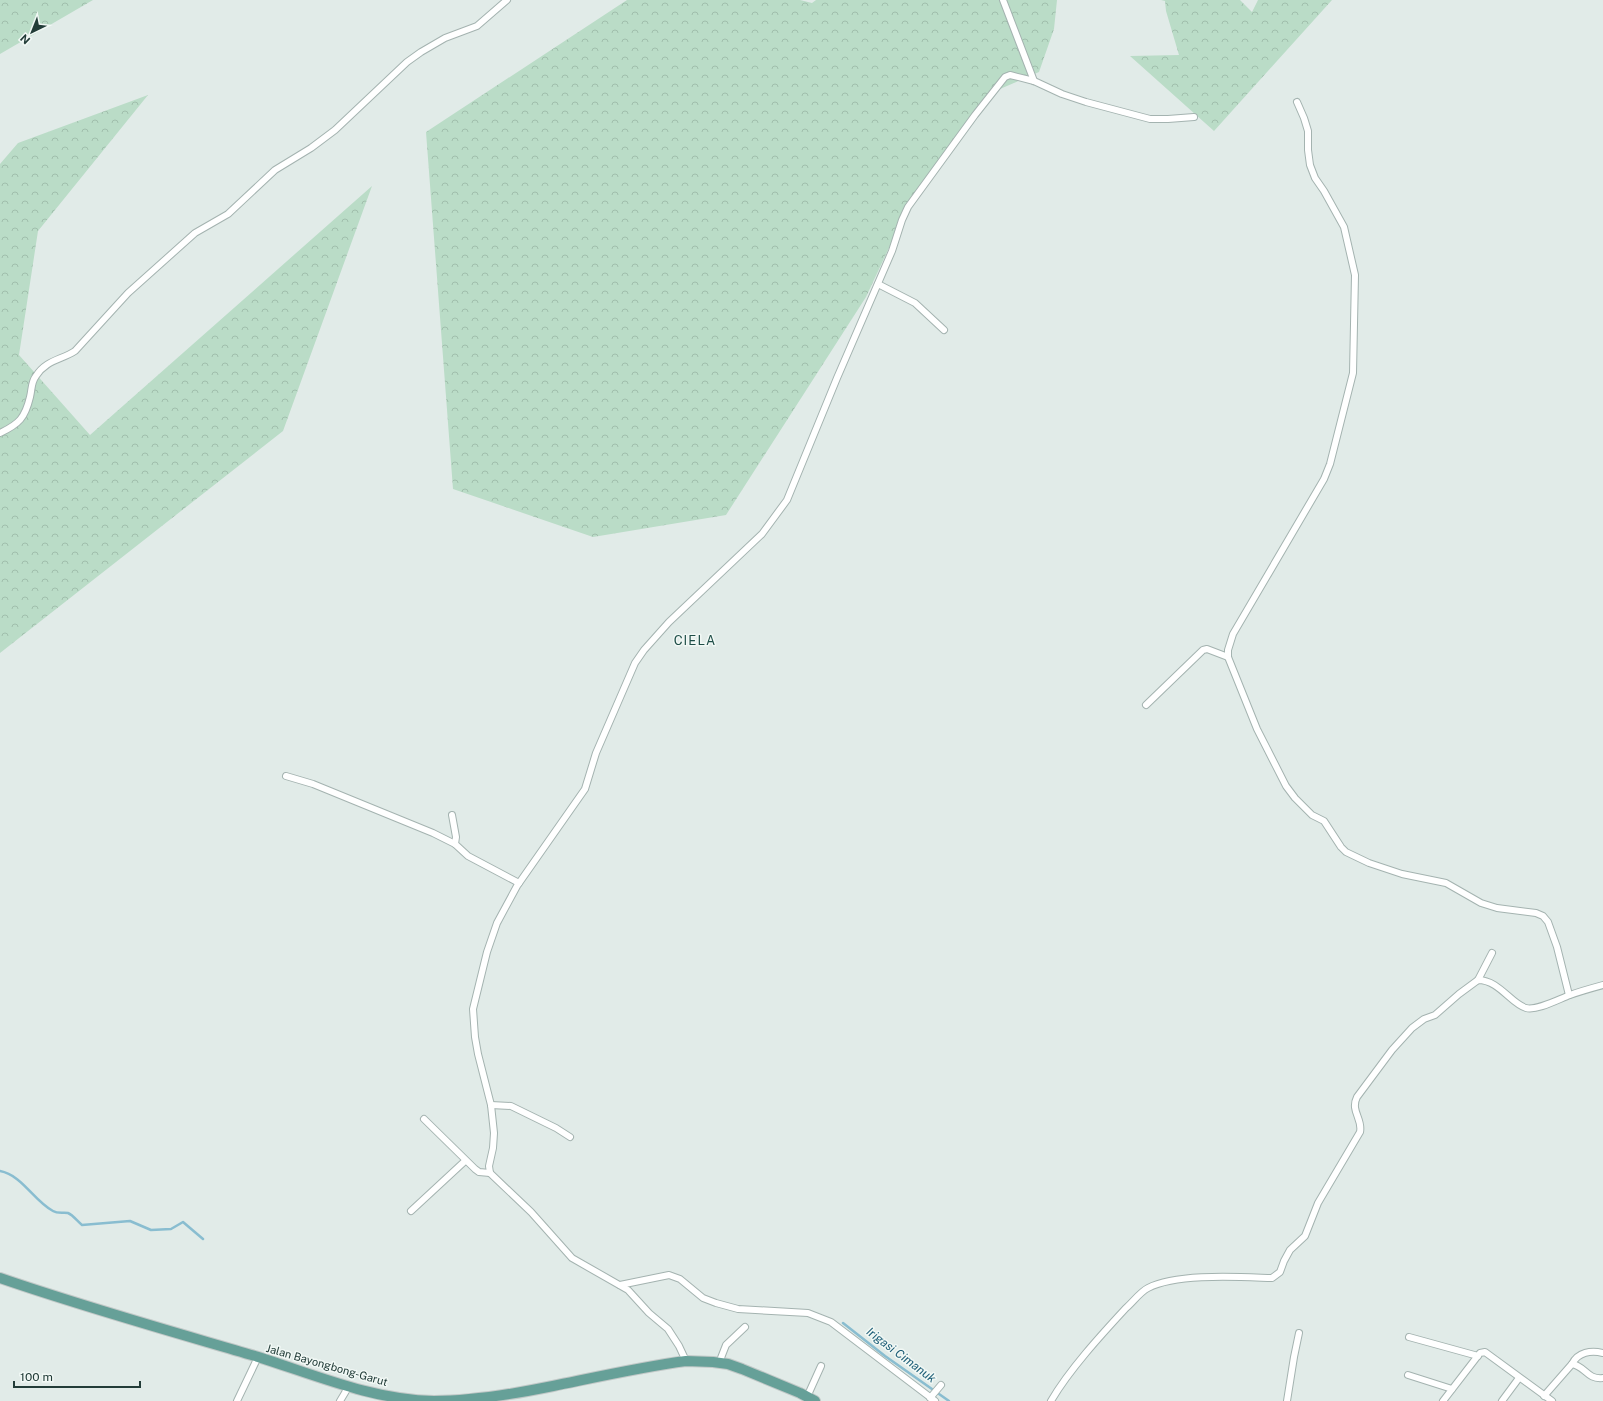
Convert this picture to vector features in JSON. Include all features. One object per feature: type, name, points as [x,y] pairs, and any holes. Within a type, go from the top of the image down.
[{"type":"main road","name":"Jalan Bayongbong-Garut","points":[[0,1278],[38,1291],[258,1357],[303,1373],[377,1393],[413,1399],[433,1401],[483,1399],[686,1361],[720,1363],[742,1369],[811,1399]]},
{"type":"street","points":[[0,433],[14,426],[22,418],[30,397],[33,381],[40,370],[56,359],[66,356],[74,351],[128,293],[164,259],[195,233],[228,214],[275,170],[311,148],[335,130],[408,62],[421,52],[446,38],[476,26],[507,0]]},
{"type":"street","points":[[1003,0],[1034,81]]},
{"type":"street","points":[[490,1174],[489,1166],[493,1148],[494,1133],[491,1105],[476,1043],[473,1010],[487,952],[497,923],[519,883],[585,789],[596,753],[635,663],[644,650],[669,622],[762,534],[787,500],[837,378],[892,251],[908,207],[975,115],[1005,77],[1010,75],[1034,81],[1062,94],[1086,102],[1150,118],[1168,119],[1194,117]]},
{"type":"street","points":[[1297,102],[1308,131],[1308,150],[1314,178],[1324,191],[1344,227],[1355,275],[1353,373],[1330,464],[1324,479],[1266,581],[1233,634],[1228,650],[1228,657],[1256,729],[1286,786],[1295,798],[1312,814],[1324,821],[1346,852],[1369,863],[1402,874],[1446,883],[1481,903],[1497,908],[1536,913],[1543,916],[1548,922],[1557,947],[1569,995]]},
{"type":"street","points":[[878,284],[915,303],[944,330]]},
{"type":"street","points":[[1146,705],[1203,650],[1208,649],[1228,657]]},
{"type":"street","points":[[286,776],[313,784],[433,833],[455,844],[468,856],[519,883]]},
{"type":"street","points":[[452,815],[456,837],[455,844]]},
{"type":"street","points":[[1051,1401],[1058,1389],[1109,1326],[1148,1288],[1176,1279],[1236,1277],[1272,1278],[1277,1276],[1290,1250],[1305,1236],[1318,1203],[1360,1132],[1361,1128],[1354,1106],[1357,1097],[1398,1042],[1412,1028],[1424,1019],[1435,1015],[1478,980],[1492,953]]},
{"type":"street","points":[[1478,980],[1494,985],[1521,1006],[1527,1008],[1548,1004],[1569,995],[1603,985]]},
{"type":"street","points":[[491,1105],[511,1106],[556,1128],[570,1137]]},
{"type":"street","points":[[424,1119],[465,1161],[479,1172],[490,1174],[531,1212],[572,1258],[628,1290],[649,1313],[668,1329],[679,1346],[686,1361]]},
{"type":"street","points":[[411,1210],[465,1161]]},
{"type":"street","points":[[620,1285],[669,1275],[680,1279],[703,1298],[716,1303],[738,1309],[808,1313],[831,1322],[932,1398],[939,1387]]},
{"type":"street","points":[[720,1363],[726,1344],[745,1327]]},
{"type":"street","points":[[1287,1401],[1299,1333]]},
{"type":"street","points":[[1409,1337],[1478,1356]]},
{"type":"street","points":[[1544,1396],[1575,1360],[1583,1354],[1595,1351],[1603,1353]]},
{"type":"street","points":[[1443,1401],[1480,1353],[1485,1352],[1552,1401]]},
{"type":"street","points":[[237,1401],[258,1357]]},
{"type":"street","points":[[1572,1364],[1578,1366],[1590,1377],[1597,1379],[1603,1378]]},
{"type":"street","points":[[811,1399],[821,1366]]},
{"type":"street","points":[[1408,1375],[1452,1389]]},
{"type":"street","points":[[1502,1401],[1519,1378]]},
{"type":"street","points":[[340,1401],[349,1386]]},
{"type":"green space","points":[[0,0],[93,0],[0,54]]},
{"type":"green space","points":[[627,0],[800,0],[812,3],[816,0],[1057,0],[1054,29],[1039,72],[993,92],[902,220],[866,297],[726,515],[593,537],[453,489],[426,132]]},
{"type":"green space","points":[[1161,0],[1240,0],[1252,12],[1258,0],[1332,0],[1214,131],[1130,56],[1179,55],[1166,11],[1165,1]]},
{"type":"green space","points":[[148,95],[38,231],[19,355],[90,435],[372,186],[283,431],[0,653],[0,164],[18,143]]},
{"type":"waterway","points":[[0,1171],[8,1173],[15,1178],[46,1207],[55,1212],[68,1213],[82,1225],[130,1221],[151,1230],[171,1229],[183,1222],[203,1239]]},
{"type":"waterway","name":"Irigasi Cimanuk","points":[[843,1323],[885,1356],[949,1401]]},
{"type":"district","name":"CIELA","points":[[695,640]]}]
